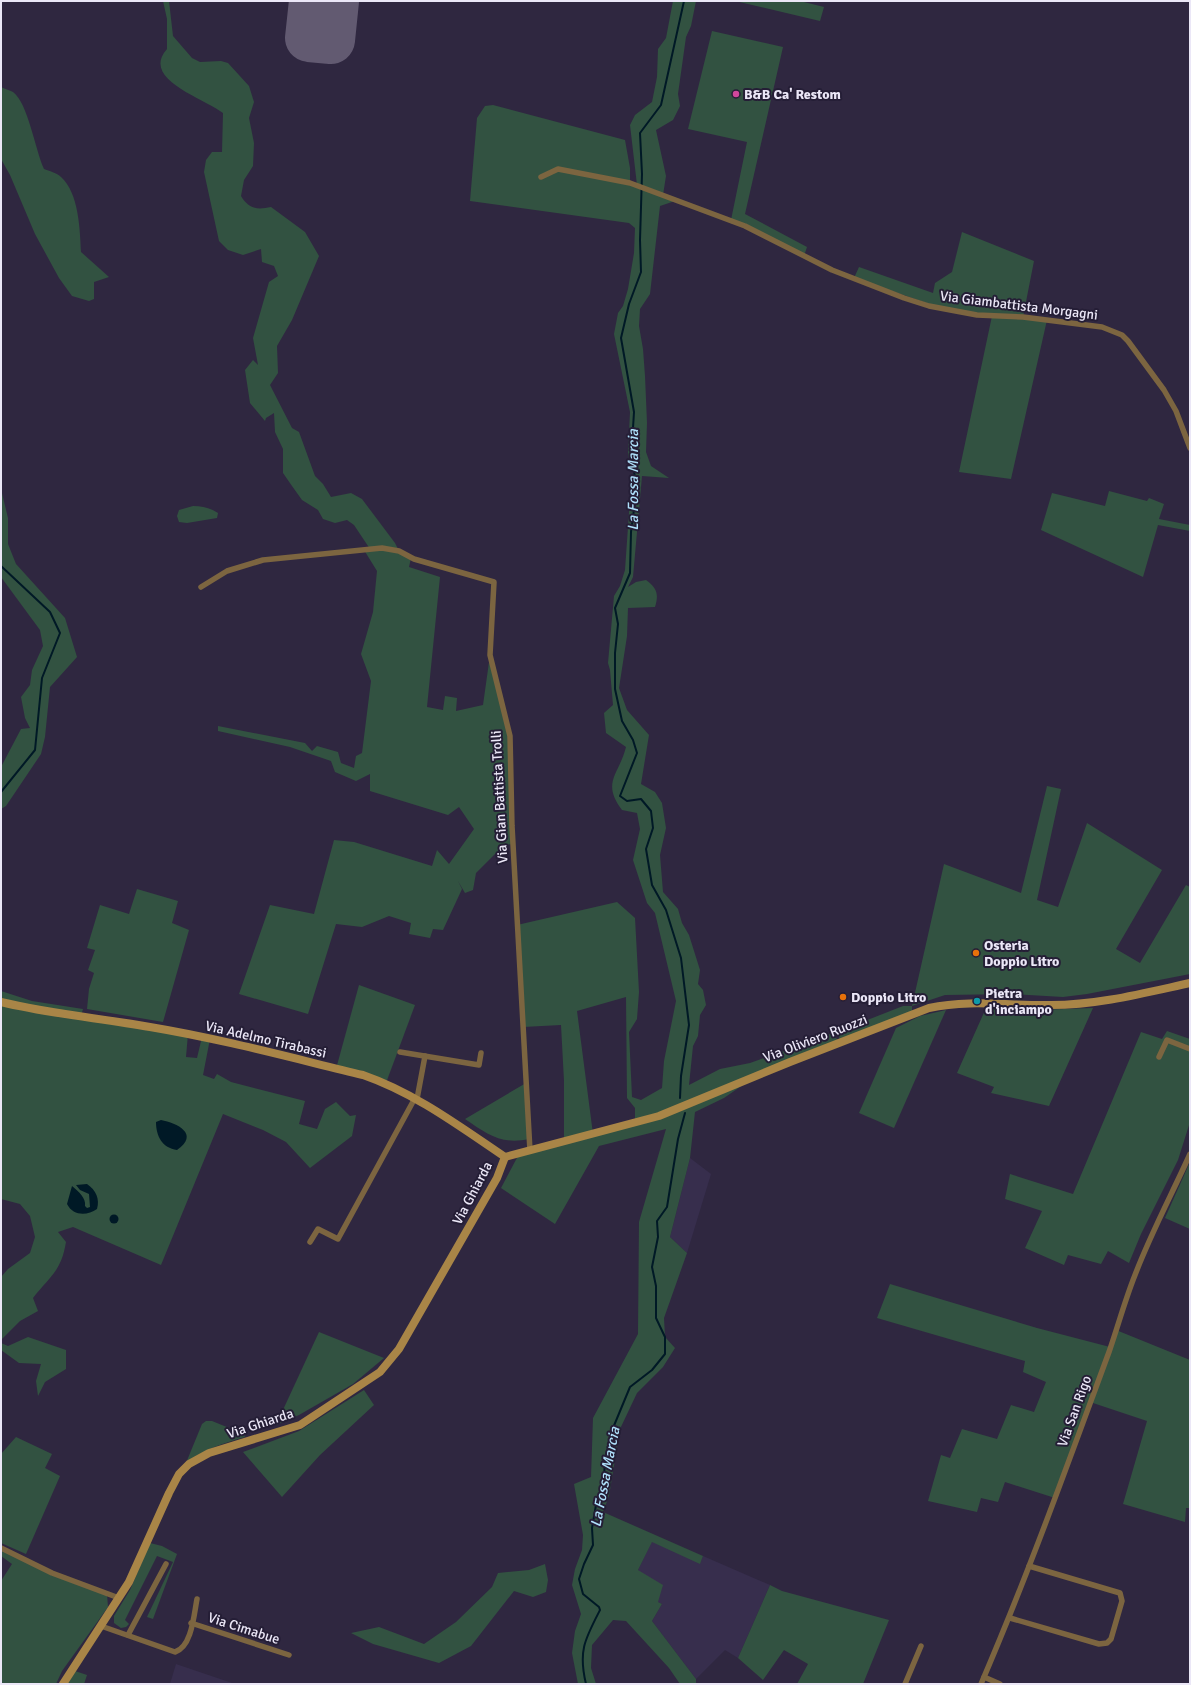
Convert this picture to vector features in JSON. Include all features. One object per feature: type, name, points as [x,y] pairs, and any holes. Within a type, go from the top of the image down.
[{"type":"street","name":"Via Giambattista Morgagni","points":[[540,177],[558,169],[630,183],[737,222],[832,270],[929,306],[977,315],[1023,317],[1102,327],[1112,330],[1128,341],[1164,390],[1176,411],[1190,448]]},
{"type":"street","name":"Via Gian Battista Trolli","points":[[201,587],[227,571],[263,560],[382,548],[399,551],[414,559],[494,582],[490,655],[510,736],[512,826],[530,1151]]},
{"type":"street","name":"Via Oliviero Ruozzi","points":[[505,1157],[659,1116],[790,1062],[929,1008],[949,1003],[969,1002],[1051,1005],[1101,1001],[1136,996],[1190,983]]},
{"type":"street","name":"Via Adelmo Tirabassi","points":[[1,1002],[38,1011],[151,1027],[220,1041],[363,1075],[386,1083],[416,1098],[505,1157]]},
{"type":"street","points":[[1159,1057],[1167,1040],[1190,1049]]},
{"type":"street","points":[[400,1052],[479,1064],[481,1053]]},
{"type":"street","points":[[310,1242],[318,1229],[338,1239],[416,1098],[425,1056]]},
{"type":"street","name":"Via San Rigo","points":[[981,1684],[1010,1618],[1120,1322],[1136,1271],[1190,1154]]},
{"type":"street","name":"Via Ghiarda","points":[[63,1684],[129,1582],[174,1481],[190,1464],[209,1453],[300,1425],[361,1386],[386,1367],[399,1350],[496,1178],[505,1157]]},
{"type":"street","points":[[1,1548],[52,1573],[118,1598]]},
{"type":"street","points":[[128,1635],[166,1564]]},
{"type":"street","points":[[1010,1618],[1099,1644],[1107,1643],[1111,1639],[1122,1601],[1120,1593],[1114,1589],[1029,1566]]},
{"type":"street","name":"Via Cimabue","points":[[101,1626],[175,1652],[180,1651],[186,1643],[198,1599]]},
{"type":"street","name":"Via Cimabue","points":[[192,1623],[289,1656]]},
{"type":"street","points":[[905,1684],[921,1646]]},
{"type":"street","points":[[984,1677],[1000,1684]]},
{"type":"shaded area","points":[[306,1],[339,1],[334,49],[302,36]]},
{"type":"shaded area","points":[[690,1158],[711,1174],[687,1253],[670,1237]]},
{"type":"shaded area","points":[[652,1541],[700,1563],[703,1556],[770,1585],[738,1658],[725,1650],[696,1679],[652,1621],[662,1604],[658,1602],[638,1570]]},
{"type":"shaded area","points":[[176,1664],[235,1684],[170,1684]]},
{"type":"green space","points":[[163,1],[169,1],[173,36],[192,58],[200,62],[221,61],[228,63],[249,86],[254,102],[249,118],[254,143],[253,166],[244,180],[241,196],[247,204],[254,208],[271,207],[305,232],[319,256],[292,320],[277,346],[278,373],[270,385],[292,428],[299,432],[315,476],[323,484],[331,497],[351,493],[362,499],[395,543],[399,551],[411,558],[409,567],[440,577],[427,707],[443,710],[445,696],[457,698],[456,711],[483,705],[490,655],[510,736],[513,844],[504,845],[476,873],[473,890],[465,893],[458,881],[462,889],[443,930],[433,929],[430,938],[409,934],[411,923],[389,916],[362,927],[336,924],[308,1014],[239,994],[270,905],[314,914],[334,840],[354,842],[432,866],[437,850],[449,864],[474,829],[459,807],[448,815],[370,791],[370,774],[356,781],[335,772],[331,761],[290,747],[218,731],[218,726],[305,743],[312,751],[317,746],[338,752],[341,763],[354,768],[356,756],[362,753],[371,681],[361,654],[373,612],[377,571],[364,550],[370,549],[354,525],[347,520],[335,523],[323,519],[318,510],[302,500],[283,473],[283,449],[275,432],[274,413],[266,418],[265,421],[250,403],[245,370],[253,360],[258,365],[253,338],[269,282],[278,276],[274,266],[262,262],[261,249],[243,255],[228,250],[219,241],[204,172],[206,160],[212,152],[222,152],[223,113],[178,87],[162,70],[161,60],[167,49],[167,19]]},
{"type":"green space","points":[[673,1],[696,1],[691,26],[686,37],[678,94],[680,106],[673,120],[656,130],[666,176],[663,195],[678,200],[660,206],[650,294],[640,309],[639,326],[643,349],[647,423],[646,452],[651,466],[669,478],[642,476],[633,577],[628,587],[636,582],[646,580],[655,589],[657,598],[655,607],[628,608],[627,636],[619,688],[627,710],[649,735],[641,784],[655,792],[662,803],[666,828],[660,855],[663,892],[678,909],[682,923],[689,935],[700,970],[698,984],[703,990],[706,1005],[700,1015],[698,1036],[693,1046],[689,1085],[720,1069],[750,1063],[830,1034],[840,1041],[837,1028],[847,1028],[903,1006],[912,1006],[912,1014],[753,1078],[724,1098],[695,1112],[690,1158],[670,1237],[687,1253],[664,1318],[665,1337],[675,1348],[663,1367],[637,1393],[620,1429],[609,1496],[603,1512],[703,1556],[700,1564],[652,1542],[638,1570],[663,1585],[658,1602],[662,1604],[652,1621],[696,1679],[696,1684],[680,1684],[669,1668],[626,1621],[613,1620],[592,1645],[591,1668],[596,1684],[578,1684],[572,1653],[575,1631],[581,1614],[572,1585],[575,1569],[582,1550],[583,1535],[574,1484],[591,1477],[593,1418],[638,1334],[639,1222],[666,1129],[599,1146],[555,1224],[501,1188],[519,1154],[564,1142],[564,1081],[561,1025],[523,1027],[517,925],[617,902],[635,918],[639,992],[637,1019],[629,1032],[632,1097],[641,1100],[662,1088],[664,1061],[676,1001],[655,913],[647,903],[633,860],[640,829],[637,813],[622,810],[613,792],[612,785],[614,778],[626,747],[606,733],[604,713],[613,705],[608,663],[614,596],[620,586],[625,570],[631,484],[634,474],[628,455],[630,412],[614,334],[618,313],[623,306],[628,289],[634,253],[635,228],[629,223],[470,201],[477,118],[485,106],[493,105],[625,140],[630,168],[630,183],[637,185],[630,125],[635,115],[652,102],[657,77],[658,49],[666,38]],"holes":[[[626,997],[627,1098],[635,1108],[635,1123],[593,1134],[577,1011]]]},
{"type":"green space","points":[[735,1],[800,1],[824,7],[820,21]]},
{"type":"green space","points":[[712,31],[783,47],[745,214],[807,247],[804,256],[731,220],[747,142],[688,129]]},
{"type":"green space","points":[[1,87],[13,92],[23,106],[44,169],[61,177],[72,192],[77,212],[81,252],[109,277],[94,282],[94,299],[89,301],[72,296],[59,278],[35,234],[10,175],[1,159]]},
{"type":"green space","points":[[962,232],[1034,261],[1023,317],[1047,320],[1011,479],[959,472],[992,316],[950,311],[854,278],[859,267],[933,293],[935,283],[952,272]]},
{"type":"green space","points":[[1,489],[8,518],[8,544],[16,564],[65,618],[77,657],[50,687],[45,737],[41,754],[6,806],[1,809],[1,767],[21,729],[30,728],[25,718],[21,697],[30,685],[32,670],[43,646],[40,630],[1,577]]},
{"type":"green space","points":[[1109,491],[1147,501],[1149,498],[1164,504],[1159,519],[1190,525],[1190,531],[1158,525],[1143,577],[1041,530],[1052,493],[1105,506]]},
{"type":"green space","points":[[193,506],[203,507],[218,513],[217,518],[187,523],[179,522],[177,516],[179,510]]},
{"type":"green space","points":[[1047,786],[1061,789],[1037,900],[1058,907],[1087,823],[1162,870],[1116,949],[1140,963],[1186,885],[1190,887],[1190,974],[1087,994],[1063,997],[1012,994],[945,995],[912,1006],[944,864],[1021,893]]},
{"type":"green space","points":[[137,889],[178,901],[172,923],[189,930],[163,1022],[87,1009],[89,989],[94,973],[88,970],[95,950],[87,948],[100,905],[129,914]]},
{"type":"green space","points":[[359,985],[415,1005],[386,1083],[336,1069]]},
{"type":"green space","points":[[1,991],[32,1001],[83,1009],[81,1016],[188,1034],[186,1057],[197,1058],[202,1037],[210,1039],[203,1075],[214,1079],[217,1074],[231,1082],[305,1101],[299,1124],[317,1129],[325,1109],[336,1102],[350,1116],[356,1115],[352,1136],[310,1168],[286,1142],[263,1130],[223,1114],[161,1265],[73,1227],[58,1232],[66,1242],[64,1252],[54,1273],[33,1298],[38,1311],[20,1321],[1,1340],[1,1277],[8,1269],[30,1253],[35,1237],[30,1216],[20,1204],[1,1199]]},
{"type":"green space","points":[[986,1008],[1036,1010],[1093,1008],[1049,1106],[991,1093],[994,1087],[957,1073]]},
{"type":"green space","points":[[946,1010],[894,1128],[859,1113],[896,1028],[920,1016]]},
{"type":"green space","points":[[1167,1031],[1190,1039],[1190,1122],[1178,1160],[1141,1234],[1129,1263],[1108,1251],[1101,1264],[1068,1255],[1064,1265],[1025,1248],[1042,1211],[1005,1199],[1010,1174],[1073,1194],[1141,1032],[1162,1039]]},
{"type":"green space","points":[[526,1083],[529,1139],[510,1141],[495,1137],[465,1119]]},
{"type":"green space","points":[[1190,1162],[1190,1229],[1165,1218]]},
{"type":"green space","points":[[890,1284],[1037,1328],[1110,1347],[1116,1330],[1190,1360],[1190,1508],[1186,1508],[1185,1522],[1123,1504],[1147,1421],[1090,1402],[1055,1498],[1005,1482],[998,1502],[981,1498],[977,1512],[928,1501],[941,1455],[950,1458],[962,1429],[997,1439],[1011,1405],[1034,1412],[1046,1382],[1023,1372],[1025,1361],[877,1318]]},
{"type":"green space","points":[[319,1332],[384,1358],[353,1384],[299,1415],[276,1425]]},
{"type":"green space","points":[[28,1337],[66,1350],[66,1369],[45,1382],[38,1396],[36,1381],[41,1364],[19,1363],[1,1350],[1,1343],[8,1346]]},
{"type":"green space","points":[[364,1390],[374,1405],[320,1455],[282,1497],[243,1452],[299,1431]]},
{"type":"green space","points":[[206,1421],[212,1421],[244,1434],[245,1437],[207,1450],[186,1463],[202,1424]]},
{"type":"green space","points":[[16,1437],[52,1454],[45,1468],[60,1476],[26,1554],[1,1543],[1,1454]]},
{"type":"green space","points":[[150,1543],[162,1546],[177,1554],[153,1619],[147,1617],[173,1562],[157,1556],[125,1620],[129,1624],[126,1627],[121,1628],[114,1623],[114,1616],[130,1590]]},
{"type":"green space","points":[[1,1548],[52,1573],[107,1594],[108,1607],[62,1671],[56,1684],[1,1684],[1,1581],[12,1564],[1,1556]]},
{"type":"green space","points":[[545,1564],[548,1580],[546,1592],[533,1597],[514,1591],[471,1646],[439,1663],[373,1644],[351,1633],[379,1627],[424,1644],[456,1622],[492,1587],[498,1573],[529,1570]]},
{"type":"green space","points":[[770,1585],[782,1591],[889,1620],[863,1684],[797,1684],[808,1664],[784,1650],[763,1680],[738,1658]]},
{"type":"green space","points":[[75,1671],[87,1675],[84,1684],[67,1684]]},
{"type":"water","points":[[161,1120],[167,1121],[184,1130],[186,1139],[184,1144],[177,1150],[167,1147],[161,1140],[157,1132],[156,1122]]},
{"type":"water","points":[[87,1184],[93,1189],[98,1198],[97,1209],[85,1214],[76,1213],[67,1204],[72,1186],[82,1195],[87,1208],[90,1207],[89,1194],[80,1190],[76,1185]]},
{"type":"water","points":[[112,1215],[116,1215],[118,1219],[116,1223],[112,1223],[110,1221],[110,1217]]},
{"type":"waterway","name":"La Fossa Marcia","points":[[680,1098],[681,1076],[689,1025],[681,958],[666,910],[652,885],[646,849],[653,828],[651,811],[641,799],[627,801],[620,796],[637,753],[633,740],[622,721],[615,689],[615,653],[618,624],[615,608],[630,573],[631,532],[636,494],[632,444],[634,412],[621,338],[629,304],[641,272],[640,240],[642,174],[640,133],[661,105],[684,1]]},
{"type":"waterway","points":[[1,566],[50,612],[60,633],[42,678],[35,750],[1,792]]},
{"type":"waterway","name":"La Fossa Marcia","points":[[586,1684],[583,1663],[584,1646],[590,1629],[600,1610],[599,1607],[583,1594],[579,1579],[593,1545],[592,1528],[596,1505],[603,1494],[605,1460],[613,1428],[630,1387],[652,1370],[665,1354],[665,1337],[656,1318],[656,1286],[652,1267],[658,1237],[657,1221],[667,1207],[678,1139],[685,1113]]},
{"type":"runway","points":[[313,1],[309,38],[331,40],[335,1]]},
{"type":"place","name":"B&B Ca' Restom","points":[[736,94]]},
{"type":"place","name":"Osteria Doppio Litro","points":[[976,953]]},
{"type":"place","name":"Doppio Litro","points":[[843,997]]},
{"type":"place","name":"Pietra d'inciampo","points":[[977,1001]]}]
